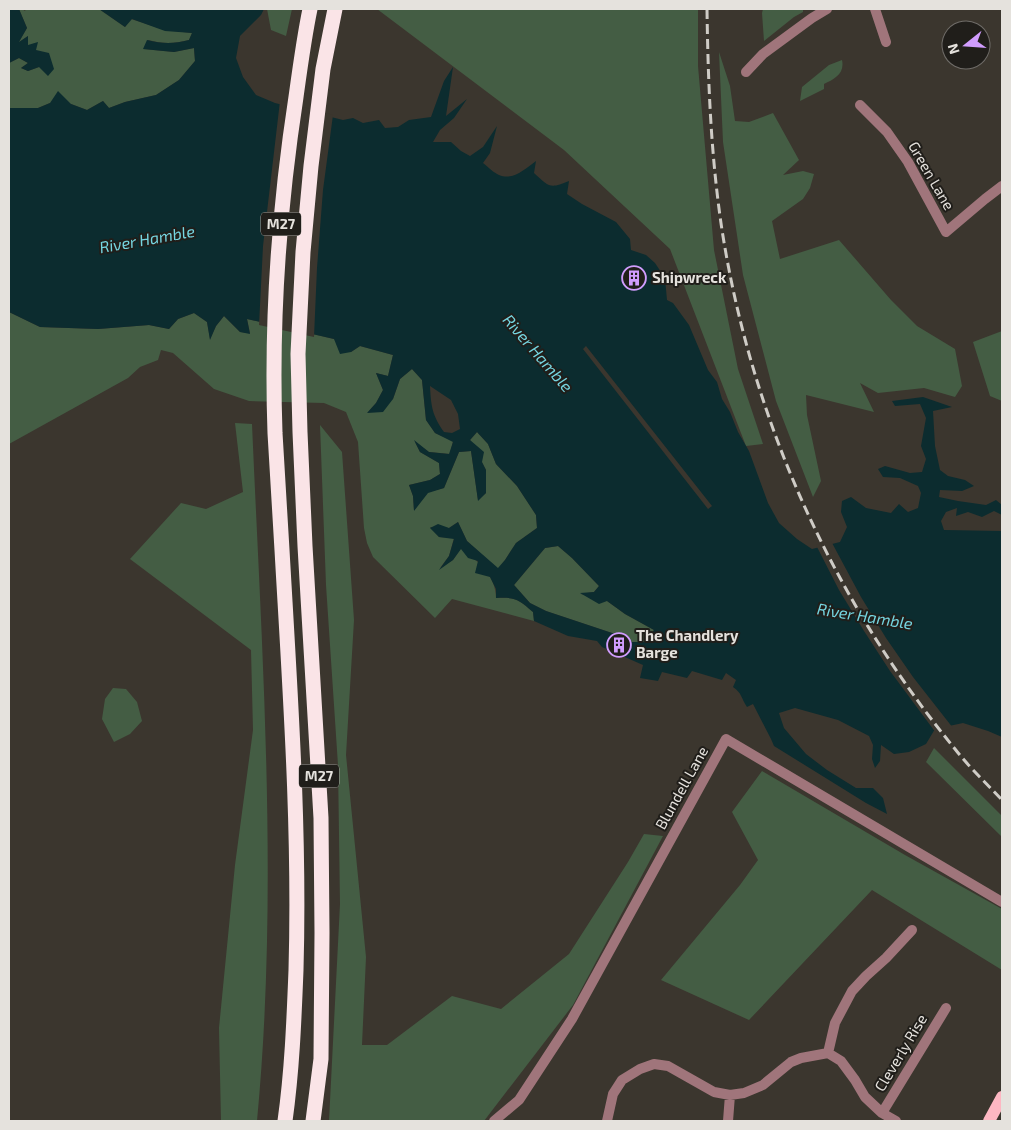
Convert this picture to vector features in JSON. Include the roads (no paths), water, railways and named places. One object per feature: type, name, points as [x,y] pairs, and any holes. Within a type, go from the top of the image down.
[{"type":"highway","name":"M27","points":[[285,1121],[290,1089],[294,1025],[297,857],[292,727],[275,433],[275,339],[280,236],[292,123],[309,13]]},
{"type":"highway","name":"M27","points":[[314,1121],[321,1059],[321,818],[300,432],[298,354],[303,252],[317,112],[333,15]]},
{"type":"main road","points":[[989,1121],[1002,1097]]},
{"type":"street","points":[[746,72],[763,54],[827,9]]},
{"type":"street","points":[[875,9],[886,42]]},
{"type":"street","name":"Green Lane","points":[[860,105],[887,132],[908,162],[946,232],[1002,186]]},
{"type":"street","name":"Blundell Lane","points":[[494,1121],[518,1100],[572,1019],[726,740],[1002,902]]},
{"type":"street","points":[[607,1121],[613,1094],[622,1080],[640,1069],[654,1064],[668,1066],[714,1092],[730,1095],[744,1094],[763,1085],[791,1062],[801,1058],[828,1053],[834,1023],[852,991],[912,930]]},
{"type":"street","name":"Cleverly Rise","points":[[882,1113],[946,1008]]},
{"type":"street","name":"Cleverly Rise","points":[[828,1053],[841,1061],[865,1096],[882,1113],[896,1121]]},
{"type":"street","points":[[728,1121],[730,1095]]},
{"type":"water","points":[[9,9],[19,9],[27,28],[19,42],[28,36],[28,45],[38,42],[36,50],[49,53],[54,69],[48,76],[39,67],[28,71],[21,68],[28,63],[19,58],[9,63]]},
{"type":"water","name":"River Hamble","points":[[99,9],[264,9],[261,15],[240,36],[236,58],[243,77],[256,95],[275,103],[343,120],[353,118],[363,123],[379,120],[385,128],[398,127],[409,120],[431,117],[444,81],[453,67],[446,116],[467,99],[454,118],[440,130],[433,142],[451,142],[470,156],[483,147],[497,126],[490,153],[483,163],[497,174],[509,176],[523,171],[536,161],[534,173],[543,181],[554,186],[569,181],[567,194],[616,222],[630,239],[631,250],[646,255],[655,263],[665,278],[667,300],[673,303],[689,325],[708,370],[717,382],[722,399],[749,451],[768,503],[779,523],[812,549],[840,542],[847,527],[841,512],[842,501],[851,497],[866,508],[891,513],[899,504],[908,512],[918,508],[921,493],[918,486],[900,478],[883,477],[878,469],[885,466],[910,473],[922,472],[926,459],[921,446],[926,418],[920,404],[895,406],[892,401],[923,397],[952,407],[933,411],[935,446],[940,470],[948,476],[965,480],[974,486],[962,491],[940,490],[939,497],[986,505],[996,500],[1002,505],[1002,515],[994,511],[982,517],[968,512],[956,516],[957,508],[946,512],[941,521],[944,530],[1002,531],[1002,737],[963,723],[935,729],[926,744],[909,752],[894,754],[881,745],[880,761],[875,768],[872,759],[873,745],[869,736],[838,720],[795,708],[779,713],[784,728],[806,754],[856,788],[873,788],[883,798],[887,814],[774,746],[753,704],[747,707],[740,694],[733,687],[736,680],[726,673],[722,680],[692,671],[687,678],[662,672],[658,681],[640,678],[643,665],[602,647],[597,641],[568,636],[534,621],[533,612],[516,600],[496,598],[496,589],[490,577],[475,573],[478,561],[468,558],[461,549],[453,560],[439,570],[449,556],[454,539],[439,537],[430,528],[438,524],[449,528],[458,522],[467,541],[498,568],[516,543],[537,528],[536,515],[517,486],[496,464],[488,444],[477,432],[470,440],[484,452],[482,462],[486,470],[486,493],[478,501],[471,451],[459,452],[444,488],[428,493],[414,511],[413,496],[409,485],[430,480],[440,474],[439,463],[420,452],[414,440],[429,452],[449,454],[453,442],[435,433],[426,420],[422,380],[412,369],[400,379],[393,399],[383,412],[367,413],[376,403],[383,390],[376,373],[388,376],[393,355],[360,346],[351,352],[340,354],[334,339],[247,319],[250,334],[240,332],[224,316],[216,326],[210,340],[207,322],[194,313],[178,319],[169,329],[149,325],[98,329],[40,327],[9,312],[9,108],[38,108],[50,103],[58,91],[71,104],[87,110],[103,101],[109,108],[125,102],[156,95],[179,80],[195,61],[194,48],[174,52],[143,49],[147,40],[163,43],[178,42],[189,40],[192,33],[165,31],[132,19],[125,27]],"holes":[[[430,386],[451,400],[458,414],[460,429],[452,433],[444,432],[433,410]],[[558,546],[599,586],[594,592],[580,593],[599,604],[607,601],[625,614],[654,630],[645,642],[632,642],[621,636],[546,611],[530,603],[514,585],[545,548]]]},
{"type":"railway","points":[[707,9],[711,120],[722,230],[736,301],[754,371],[777,439],[804,505],[836,570],[871,632],[911,692],[955,749],[1002,800]]},
{"type":"place","name":"Shipwreck","points":[[634,278]]},
{"type":"place","name":"The Chandlery Barge","points":[[619,645]]}]
